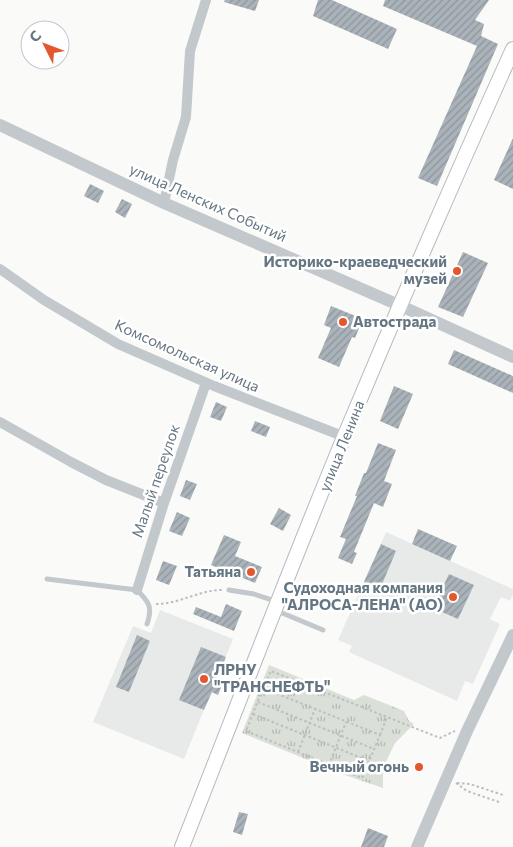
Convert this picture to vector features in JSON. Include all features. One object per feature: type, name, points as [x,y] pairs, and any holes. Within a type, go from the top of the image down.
[{"type":"main road","name":"улица Ленина","points":[[182,847],[345,437],[472,139],[513,49]]},
{"type":"street","points":[[164,202],[173,160],[186,117],[190,51],[206,0]]},
{"type":"street","name":"улица Ленских Событий","points":[[0,125],[164,202],[513,356]]},
{"type":"street","name":"Комсомольская улица","points":[[0,269],[44,300],[118,344],[206,383],[345,437]]},
{"type":"street","name":"Малый переулок","points":[[136,590],[206,383]]},
{"type":"street","points":[[0,422],[106,480],[164,503]]},
{"type":"street","points":[[417,847],[513,634]]},
{"type":"lane","points":[[47,579],[136,590],[145,598],[148,604],[150,615],[147,624]]},
{"type":"lane","points":[[228,590],[259,595],[323,630]]},
{"type":"path","points":[[148,604],[167,603],[211,591],[228,590]]},
{"type":"path","points":[[387,717],[362,778],[246,731],[271,671],[440,738],[458,729],[468,731]]},
{"type":"path","points":[[263,688],[380,735]]},
{"type":"path","points":[[258,702],[374,749]]},
{"type":"path","points":[[298,752],[315,709]]},
{"type":"path","points":[[253,714],[369,761]]},
{"type":"path","points":[[329,765],[346,722]]},
{"type":"path","points":[[499,802],[467,791],[454,782],[470,784],[503,795]]},
{"type":"shaded area","points":[[386,532],[513,589],[510,601],[501,597],[490,619],[500,624],[473,684],[465,681],[457,701],[349,652],[352,646],[338,640]]},
{"type":"shaded area","points":[[160,610],[233,639],[217,678],[224,680],[218,695],[211,692],[184,759],[93,722],[133,626],[151,633]]},
{"type":"green space","points":[[269,665],[354,700],[364,695],[404,711],[409,721],[414,724],[395,743],[383,768],[383,788],[345,775],[242,733]]},
{"type":"building","points":[[225,0],[259,0],[255,11],[224,2]]},
{"type":"building","points":[[318,0],[332,0],[397,29],[388,49],[313,16]]},
{"type":"building","points":[[385,0],[489,0],[475,20],[484,24],[481,36],[498,44],[437,186],[418,178],[477,46],[383,6]]},
{"type":"building","points":[[513,138],[513,189],[494,180]]},
{"type":"building","points":[[90,184],[104,191],[98,203],[84,196]]},
{"type":"building","points":[[122,199],[132,204],[125,218],[115,212]]},
{"type":"building","points":[[463,252],[488,263],[463,317],[438,307]]},
{"type":"building","points":[[331,306],[363,319],[355,338],[352,337],[339,367],[318,358],[331,328],[324,325]]},
{"type":"building","points":[[454,350],[513,376],[513,393],[448,364]]},
{"type":"building","points":[[394,386],[413,394],[398,429],[380,421]]},
{"type":"building","points":[[216,402],[227,407],[221,421],[210,417]]},
{"type":"building","points":[[255,421],[270,427],[266,437],[251,431]]},
{"type":"building","points":[[378,443],[396,450],[384,481],[392,484],[383,507],[374,503],[354,552],[357,553],[352,564],[338,558],[346,539],[340,537],[357,496],[355,496],[364,473],[366,473]]},
{"type":"building","points":[[186,480],[197,484],[190,500],[180,496]]},
{"type":"building","points":[[279,508],[291,515],[283,531],[270,524]]},
{"type":"building","points":[[177,512],[190,518],[182,536],[169,531]]},
{"type":"building","points":[[418,529],[457,546],[450,561],[412,544]]},
{"type":"building","points":[[224,535],[241,542],[235,556],[262,567],[255,583],[211,565]]},
{"type":"building","points":[[381,544],[396,551],[380,589],[364,582]]},
{"type":"building","points":[[163,561],[177,566],[169,585],[156,580]]},
{"type":"building","name":"Судоходная компания \"АЛРОСА-ЛЕНА\" (АО)","points":[[449,574],[474,585],[458,619],[433,608]]},
{"type":"building","points":[[226,604],[242,611],[234,631],[193,614],[196,607],[221,617]]},
{"type":"building","points":[[137,635],[150,641],[129,692],[116,687]]},
{"type":"building","name":"ЛРНУ \"ТРАНСНЕФТЬ\"","points":[[201,647],[226,657],[217,678],[224,680],[218,695],[212,692],[204,710],[179,700]]},
{"type":"building","points":[[239,812],[248,814],[242,835],[233,832]]},
{"type":"building","points":[[368,828],[388,836],[384,847],[361,847]]},
{"type":"place","name":"Историко-краеведческий музей","points":[[457,271]]},
{"type":"place","name":"Автострада","points":[[343,322]]},
{"type":"place","name":"Татьяна","points":[[251,572]]},
{"type":"place","name":"Судоходная компания \"АЛРОСА-ЛЕНА\" (АО)","points":[[453,597]]},
{"type":"place","name":"ЛРНУ \"ТРАНСНЕФТЬ\"","points":[[204,679]]},
{"type":"place","name":"Вечный огонь","points":[[419,767]]}]
